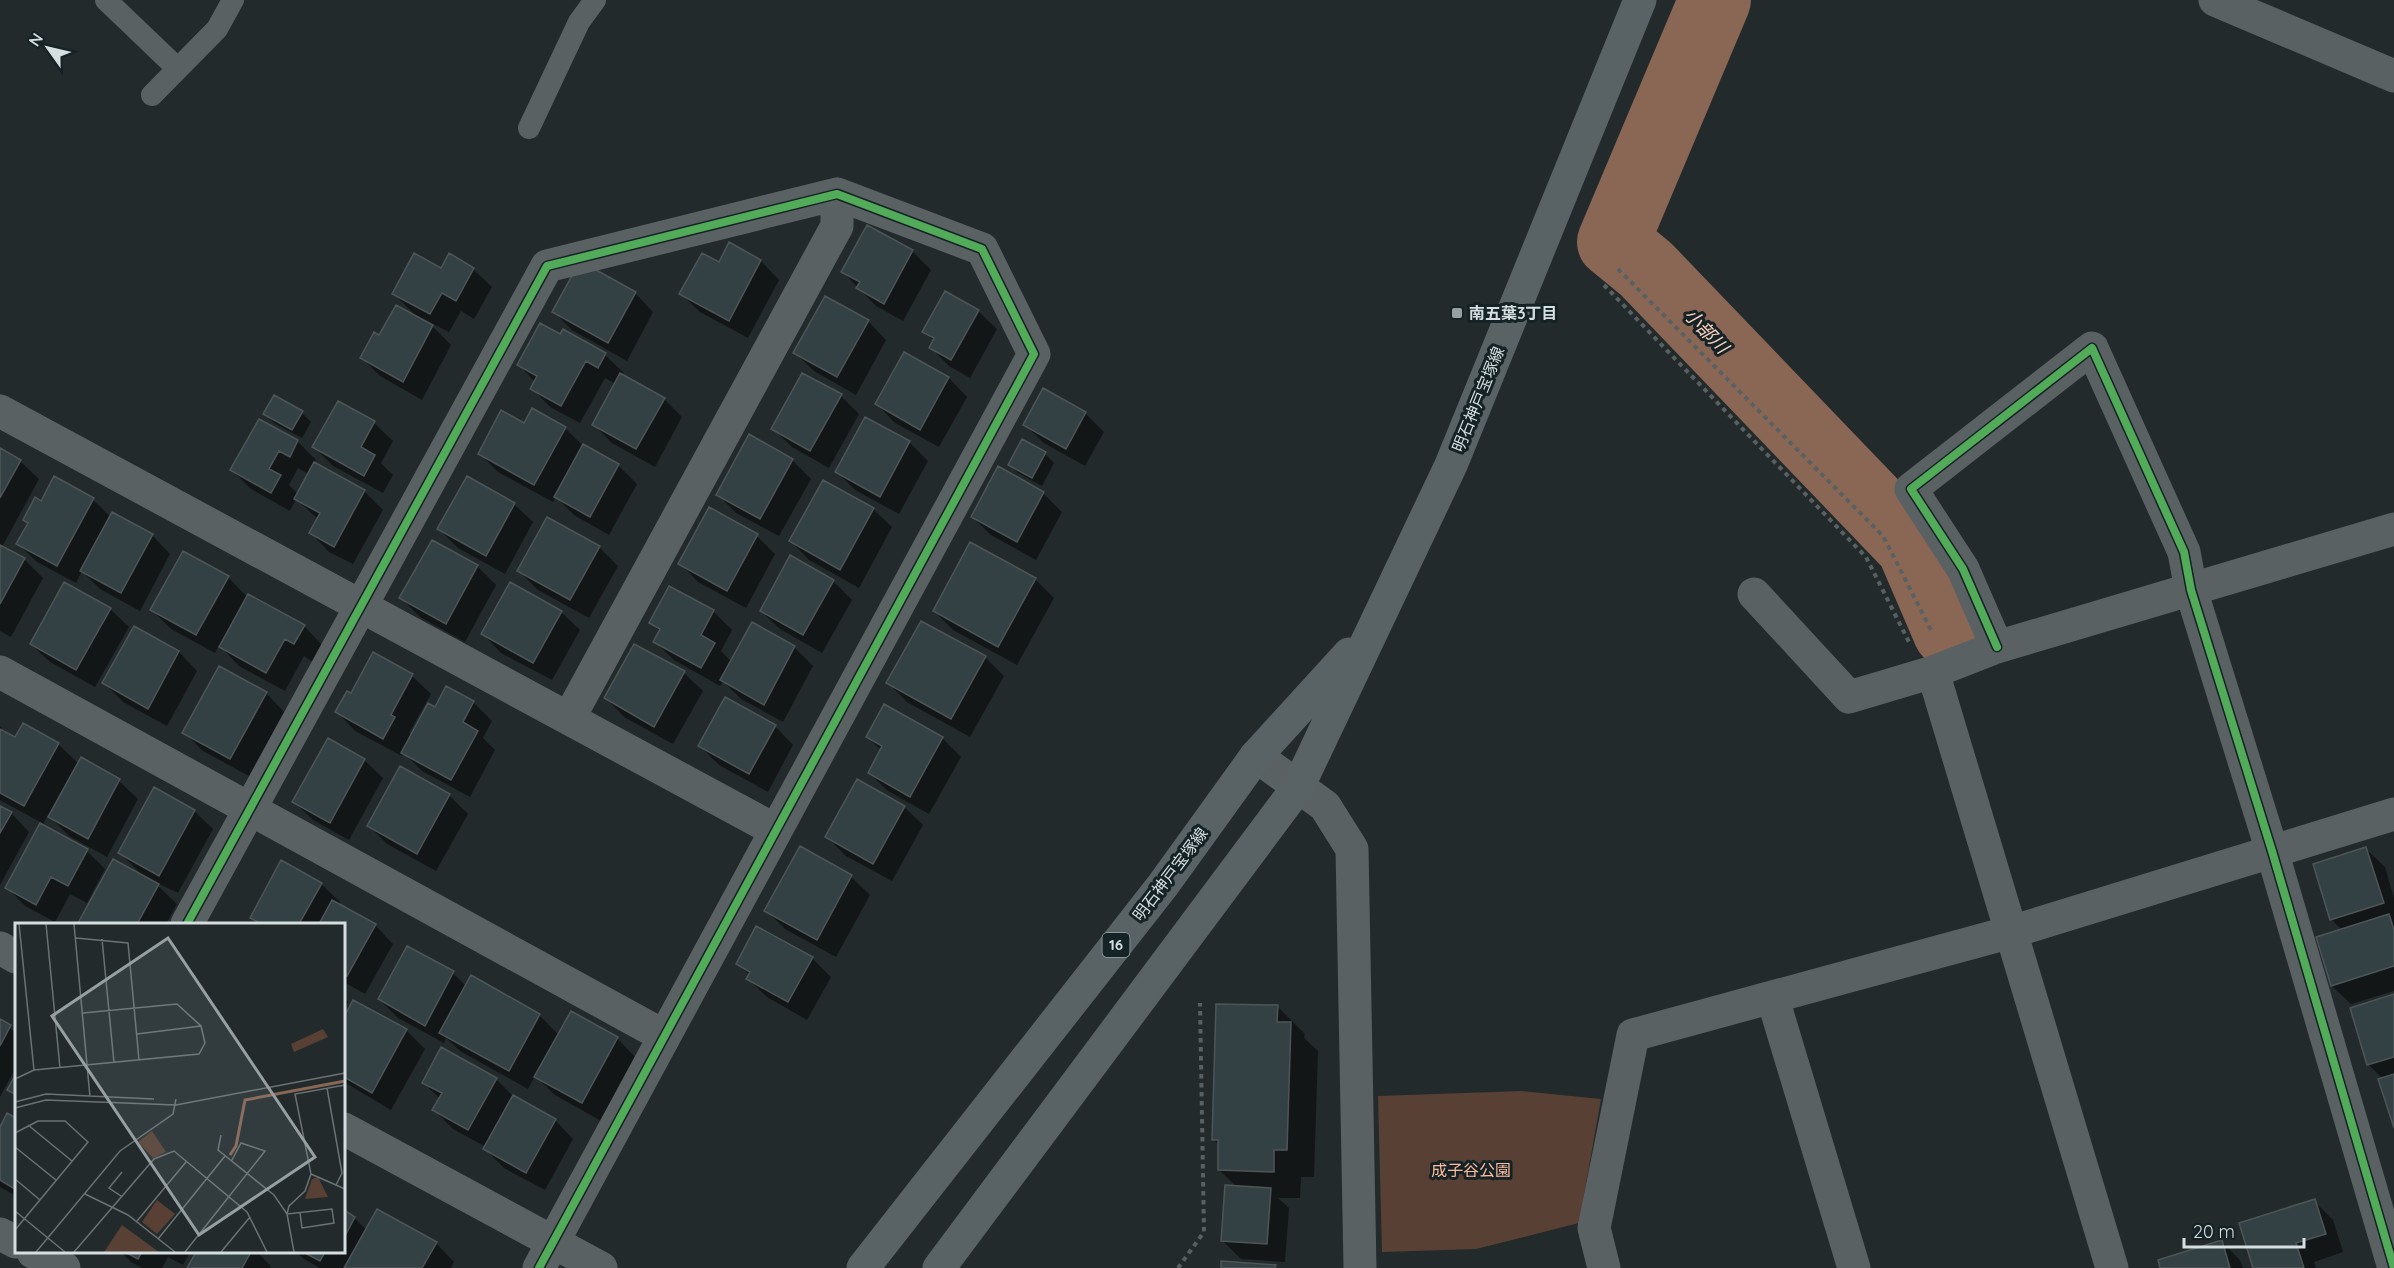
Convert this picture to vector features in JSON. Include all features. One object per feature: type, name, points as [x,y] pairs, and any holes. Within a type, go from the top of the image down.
[{"type":"main road","name":"明石神戸宝塚線","points":[[939,1268],[1298,787],[1451,465],[1640,0]]},
{"type":"main road","name":"明石神戸宝塚線","points":[[863,1268],[1163,885],[1256,756],[1374,627]]},
{"type":"street","points":[[2215,0],[2394,76]]},
{"type":"street","points":[[569,718],[837,226],[837,194]]},
{"type":"street","points":[[187,923],[547,266],[837,194],[982,249],[1034,354],[546,1254]]},
{"type":"street","points":[[1997,647],[1963,568],[1911,489],[2092,348],[2184,552],[2191,590],[2272,851],[2394,1268]]},
{"type":"street","points":[[0,411],[774,830]]},
{"type":"street","points":[[1754,594],[1849,697],[1933,672],[1997,647],[2394,529]]},
{"type":"street","points":[[0,672],[664,1036]]},
{"type":"street","points":[[1933,672],[2112,1268]]},
{"type":"street","points":[[1256,756],[1325,806],[1352,849],[1360,1268]]},
{"type":"street","points":[[1604,1268],[1594,1228],[1633,1035],[1773,999],[2011,932],[2394,813]]},
{"type":"street","points":[[0,948],[15,956]]},
{"type":"street","points":[[1773,999],[1854,1268]]},
{"type":"street","points":[[345,1130],[546,1254],[601,1268]]},
{"type":"street","points":[[0,1234],[15,1242]]},
{"type":"street","points":[[37,1253],[64,1268]]},
{"type":"lane","points":[[106,0],[177,68]]},
{"type":"lane","points":[[152,95],[217,29],[233,0]]},
{"type":"lane","points":[[529,128],[579,22],[594,0]]},
{"type":"path","points":[[1618,269],[1883,536],[1934,635],[1933,672]]},
{"type":"path","points":[[1604,285],[1866,557],[1911,648],[1933,672]]},
{"type":"path","points":[[1178,1268],[1204,1232],[1200,1003]]},
{"type":"green space","name":"成子谷公園","points":[[1522,1091],[1601,1099],[1579,1223],[1476,1249],[1382,1252],[1378,1096]]},
{"type":"building","points":[[867,225],[913,250],[884,304],[856,288],[860,282],[841,272]]},
{"type":"building","points":[[729,242],[761,260],[729,321],[679,294],[702,253],[719,262]]},
{"type":"building","points":[[414,253],[441,268],[449,253],[474,268],[456,301],[442,293],[430,314],[392,294]]},
{"type":"building","points":[[580,261],[636,292],[608,343],[552,312]]},
{"type":"building","points":[[945,291],[979,310],[951,360],[929,348],[934,338],[922,332]]},
{"type":"building","points":[[825,296],[869,320],[837,377],[793,353]]},
{"type":"building","points":[[396,305],[433,325],[403,382],[360,358],[374,332],[379,335]]},
{"type":"building","points":[[540,323],[560,334],[563,329],[606,353],[598,368],[586,361],[561,406],[530,389],[537,376],[517,365]]},
{"type":"building","points":[[904,352],[949,377],[920,430],[875,404]]},
{"type":"building","points":[[620,373],[665,398],[636,449],[592,425]]},
{"type":"building","points":[[802,373],[842,394],[810,451],[771,429]]},
{"type":"building","points":[[1043,388],[1086,412],[1066,449],[1023,425]]},
{"type":"building","points":[[274,395],[303,411],[292,430],[263,414]]},
{"type":"building","points":[[338,401],[375,421],[361,447],[375,455],[364,476],[312,447]]},
{"type":"building","points":[[532,408],[566,427],[534,485],[478,454],[501,410],[524,423]]},
{"type":"building","points":[[865,417],[910,441],[880,497],[835,472]]},
{"type":"building","points":[[259,419],[298,440],[290,457],[279,451],[269,469],[281,475],[271,493],[230,470]]},
{"type":"building","points":[[749,434],[793,459],[760,519],[716,495]]},
{"type":"building","points":[[1022,439],[1046,452],[1032,478],[1008,465]]},
{"type":"building","points":[[583,444],[619,464],[590,517],[554,497]]},
{"type":"building","points":[[0,448],[21,460],[0,498]]},
{"type":"building","points":[[314,462],[365,490],[334,547],[309,533],[320,513],[294,499]]},
{"type":"building","points":[[998,466],[1044,492],[1017,542],[971,517]]},
{"type":"building","points":[[54,476],[94,498],[57,566],[16,544],[28,523],[23,520],[35,497],[41,501]]},
{"type":"building","points":[[467,476],[515,503],[486,556],[437,529]]},
{"type":"building","points":[[823,480],[874,508],[840,570],[789,541]]},
{"type":"building","points":[[709,507],[758,534],[727,591],[678,564]]},
{"type":"building","points":[[112,512],[153,534],[121,593],[80,571]]},
{"type":"building","points":[[547,517],[600,546],[570,600],[517,571]]},
{"type":"building","points":[[432,540],[478,565],[446,624],[399,598]]},
{"type":"building","points":[[970,542],[1036,578],[998,647],[933,611]]},
{"type":"building","points":[[0,545],[25,558],[0,604]]},
{"type":"building","points":[[183,551],[229,576],[196,635],[150,610]]},
{"type":"building","points":[[790,555],[834,580],[803,635],[760,611]]},
{"type":"building","points":[[64,582],[111,608],[76,670],[30,644]]},
{"type":"building","points":[[510,582],[562,611],[533,663],[481,634]]},
{"type":"building","points":[[669,586],[714,610],[701,635],[715,643],[701,668],[653,642],[660,629],[649,623]]},
{"type":"building","points":[[248,594],[305,625],[294,644],[285,639],[266,673],[219,647]]},
{"type":"building","points":[[921,621],[986,656],[951,719],[886,683]]},
{"type":"building","points":[[752,622],[795,646],[764,705],[720,680]]},
{"type":"building","points":[[134,626],[179,651],[148,709],[102,683]]},
{"type":"building","points":[[634,644],[685,671],[654,727],[604,698]]},
{"type":"building","points":[[373,652],[413,674],[391,715],[395,717],[383,739],[335,712],[347,691],[351,693]]},
{"type":"building","points":[[219,666],[267,692],[230,759],[182,733]]},
{"type":"building","points":[[446,686],[474,701],[463,722],[478,731],[451,780],[401,753],[428,703],[435,707]]},
{"type":"building","points":[[725,697],[776,725],[749,774],[698,746]]},
{"type":"building","points":[[884,704],[943,737],[910,797],[868,773],[882,746],[866,737]]},
{"type":"building","points":[[23,723],[59,743],[24,806],[0,793],[0,729],[15,737]]},
{"type":"building","points":[[328,738],[365,759],[330,823],[292,802]]},
{"type":"building","points":[[81,757],[120,779],[88,839],[48,817]]},
{"type":"building","points":[[400,766],[450,794],[417,854],[367,826]]},
{"type":"building","points":[[857,779],[905,806],[873,864],[825,837]]},
{"type":"building","points":[[154,787],[195,810],[159,876],[118,853]]},
{"type":"building","points":[[0,806],[12,812],[0,833]]},
{"type":"building","points":[[40,823],[88,849],[68,886],[51,877],[36,905],[5,888]]},
{"type":"building","points":[[800,846],[852,875],[817,940],[764,911]]},
{"type":"building","points":[[2366,847],[2384,903],[2330,920],[2313,864]]},
{"type":"building","points":[[113,859],[159,884],[138,923],[78,923]]},
{"type":"building","points":[[281,860],[322,883],[300,923],[260,923],[250,918]]},
{"type":"building","points":[[332,900],[376,924],[347,976],[345,975],[345,923],[320,923]]},
{"type":"building","points":[[2389,914],[2394,930],[2394,966],[2331,986],[2316,937]]},
{"type":"building","points":[[756,926],[813,957],[788,1002],[746,979],[750,972],[736,964]]},
{"type":"building","points":[[407,946],[454,971],[425,1026],[378,999]]},
{"type":"building","points":[[471,975],[540,1014],[509,1071],[439,1033]]},
{"type":"building","points":[[2394,994],[2394,1057],[2367,1065],[2350,1008]]},
{"type":"building","points":[[353,1000],[407,1029],[372,1093],[345,1078],[345,1015]]},
{"type":"building","points":[[1216,1004],[1278,1005],[1277,1022],[1291,1022],[1287,1150],[1274,1150],[1274,1172],[1218,1170],[1218,1140],[1212,1140]]},
{"type":"building","points":[[571,1011],[618,1037],[582,1103],[534,1077]]},
{"type":"building","points":[[0,1019],[11,1025],[0,1046]]},
{"type":"building","points":[[441,1047],[497,1078],[468,1130],[432,1110],[442,1093],[422,1083]]},
{"type":"building","points":[[2394,1074],[2394,1128],[2378,1079]]},
{"type":"building","points":[[15,1076],[15,1094],[7,1090]]},
{"type":"building","points":[[513,1095],[556,1119],[526,1173],[483,1149]]},
{"type":"building","points":[[7,1113],[15,1117],[15,1184],[13,1188],[0,1180],[0,1127]]},
{"type":"building","points":[[1225,1185],[1271,1188],[1267,1244],[1221,1241]]},
{"type":"building","points":[[2315,1199],[2326,1234],[2296,1243],[2304,1268],[2253,1268],[2239,1223]]},
{"type":"building","points":[[377,1209],[437,1242],[422,1268],[344,1268]]},
{"type":"building","points":[[345,1211],[355,1217],[345,1236]]},
{"type":"building","points":[[2222,1240],[2230,1268],[2160,1268],[2158,1260]]},
{"type":"building","points":[[127,1253],[141,1253],[138,1259]]},
{"type":"building","points":[[195,1253],[250,1253],[242,1268],[187,1268]]},
{"type":"building","points":[[305,1253],[324,1253],[320,1261]]},
{"type":"building","points":[[1221,1261],[1276,1265],[1275,1268],[1221,1268]]},
{"type":"waterway","name":"小部川","points":[[1715,0],[1613,242],[1646,269],[1912,546],[1949,632]]},
{"type":"cycle path","points":[[188,923],[547,266],[837,194],[982,249],[1034,354],[539,1268]]},
{"type":"cycle path","points":[[1997,647],[1963,569],[1911,489],[2092,348],[2184,552],[2191,590],[2272,851],[2394,1268]]},
{"type":"place","name":"南五葉3丁目","points":[[1457,313]]}]
